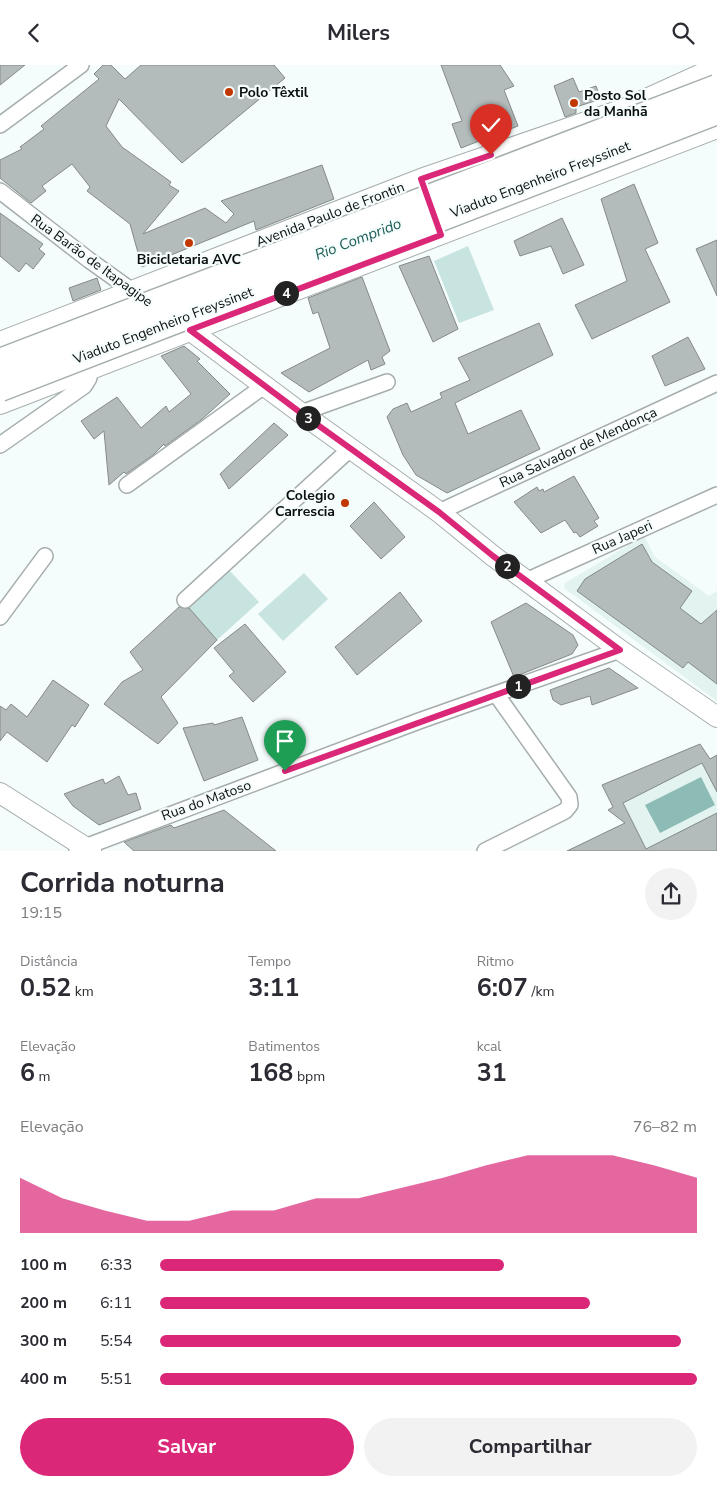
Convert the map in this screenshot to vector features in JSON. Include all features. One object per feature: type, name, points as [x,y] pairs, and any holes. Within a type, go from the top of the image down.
[{"type":"highway","name":"Viaduto Engenheiro Freyssinet","points":[[0,362],[717,88]]},
{"type":"highway","name":"Viaduto Engenheiro Freyssinet","points":[[0,388],[717,111]]},
{"type":"main road","name":"Avenida Paulo de Frontin","points":[[0,342],[421,179],[624,109],[717,67]]},
{"type":"main road","points":[[624,109],[643,158]]},
{"type":"main road","points":[[0,404],[190,329],[643,158],[717,128]]},
{"type":"main road","points":[[421,179],[441,235]]},
{"type":"main road","name":"Rua Barão de Itapagipe","points":[[132,290],[190,329],[264,386],[439,512],[493,556],[528,580],[620,650],[717,717]]},
{"type":"main road","points":[[2,795],[83,849]]},
{"type":"street","points":[[0,125],[81,65]]},
{"type":"street","name":"Rua Barão de Itapagipe","points":[[0,191],[89,260],[132,290]]},
{"type":"street","points":[[0,445],[84,386],[89,378],[88,369]]},
{"type":"street","points":[[301,413],[387,382]]},
{"type":"street","name":"Rua Salvador de Mendonça","points":[[439,512],[717,383]]},
{"type":"street","points":[[127,485],[264,386]]},
{"type":"street","points":[[185,600],[350,449]]},
{"type":"street","name":"Rua Japeri","points":[[528,580],[717,495]]},
{"type":"street","points":[[0,617],[45,556]]},
{"type":"street","name":"Rua do Matoso","points":[[83,849],[496,694],[620,650]]},
{"type":"street","points":[[485,851],[565,811],[570,805],[568,797],[496,694]]},
{"type":"shaded area","points":[[468,246],[494,310],[459,323],[434,261]]},
{"type":"shaded area","points":[[644,536],[655,557],[709,596],[717,591],[717,701],[564,588],[565,583]]},
{"type":"shaded area","points":[[229,570],[259,602],[217,640],[188,608]]},
{"type":"shaded area","points":[[304,573],[328,599],[283,641],[258,614]]},
{"type":"shaded area","points":[[717,755],[717,851],[579,851],[577,846],[624,823],[608,810]]},
{"type":"shaded area","points":[[701,777],[715,805],[660,833],[645,805]]},
{"type":"building","points":[[0,65],[25,65],[0,85]]},
{"type":"building","points":[[103,65],[111,65],[125,79],[141,65],[274,65],[285,78],[182,163],[119,99],[106,126],[122,147],[171,182],[169,185],[179,191],[143,234],[205,208],[226,223],[234,214],[221,201],[322,165],[334,199],[256,230],[254,221],[142,267],[130,224],[87,191],[90,187],[72,164],[42,186],[46,191],[31,203],[0,178],[0,160],[22,149],[20,147],[44,129],[41,126],[99,79],[94,74]]},
{"type":"building","points":[[441,65],[500,65],[514,86],[504,90],[518,126],[461,148],[452,124],[462,121]]},
{"type":"building","name":"Posto Sol da Manhã","points":[[573,78],[579,92],[596,86],[601,99],[576,107],[576,113],[565,117],[554,86]]},
{"type":"building","points":[[634,184],[658,243],[645,249],[670,302],[592,339],[575,305],[627,281],[601,199]]},
{"type":"building","points":[[0,213],[43,244],[39,249],[45,254],[33,269],[26,263],[19,272],[0,256]]},
{"type":"building","points":[[562,218],[584,265],[563,274],[551,246],[520,256],[514,241]]},
{"type":"building","points":[[717,240],[717,296],[696,249]]},
{"type":"building","points":[[429,256],[458,329],[433,342],[399,266]]},
{"type":"building","points":[[362,277],[390,351],[382,357],[385,364],[371,370],[368,360],[309,392],[281,373],[330,348],[318,312],[313,314],[308,298]]},
{"type":"building","points":[[97,278],[101,290],[73,301],[69,288]]},
{"type":"building","points":[[539,323],[553,355],[455,403],[468,434],[521,410],[540,449],[447,493],[416,475],[403,455],[387,417],[393,409],[407,403],[411,412],[442,398],[440,393],[470,380],[458,358]]},
{"type":"building","points":[[688,337],[705,369],[665,386],[652,356]]},
{"type":"building","points":[[184,346],[200,359],[197,361],[230,394],[201,420],[165,446],[164,444],[153,455],[126,474],[124,472],[109,485],[104,431],[94,439],[81,421],[117,397],[141,428],[166,406],[169,412],[191,394],[161,356]]},
{"type":"building","points":[[274,423],[288,435],[229,489],[220,474]]},
{"type":"building","points":[[574,476],[599,518],[594,521],[598,526],[580,537],[576,532],[574,533],[565,520],[541,533],[514,502],[537,487],[539,491],[543,489],[544,492]]},
{"type":"building","points":[[374,502],[405,537],[381,559],[350,526]]},
{"type":"building","points":[[642,544],[652,562],[692,591],[680,608],[701,624],[717,610],[717,684],[688,662],[683,668],[577,591],[585,579]]},
{"type":"building","points":[[400,592],[422,621],[357,675],[335,647]]},
{"type":"building","points":[[526,603],[573,635],[578,645],[572,654],[514,677],[491,622]]},
{"type":"building","points":[[179,607],[189,608],[217,640],[161,697],[178,723],[158,744],[104,704],[122,682],[143,670],[130,652]]},
{"type":"building","points":[[245,624],[286,672],[253,702],[229,676],[234,672],[214,648]]},
{"type":"building","points":[[609,668],[638,688],[592,705],[590,696],[561,705],[553,700],[550,690]]},
{"type":"building","points":[[53,680],[89,705],[75,727],[72,725],[47,762],[7,732],[0,741],[0,706],[6,710],[11,704],[27,717]]},
{"type":"building","points":[[242,717],[258,760],[204,781],[183,728],[213,723],[214,725]]},
{"type":"building","points":[[700,744],[710,759],[717,755],[717,792],[702,763],[623,803],[646,849],[717,813],[717,851],[567,851],[625,823],[608,810],[613,807],[602,785]]},
{"type":"building","points":[[119,776],[128,795],[136,793],[141,809],[99,825],[73,806],[64,794],[103,779],[105,784]]},
{"type":"building","points":[[224,810],[276,851],[134,851],[124,842],[171,825],[174,828]]},
{"type":"place","name":"Polo Têxtil","points":[[229,92]]},
{"type":"place","name":"Posto Sol da Manhã","points":[[574,103]]},
{"type":"place","name":"Bicicletaria AVC","points":[[189,243]]},
{"type":"place","name":"Colegio Carrescia","points":[[345,503]]},
{"type":"route","points":[[285,771],[419,721],[620,650],[528,580],[493,556],[439,512],[388,477],[190,330],[441,235],[421,179],[491,155]]},
{"type":"water label","name":"Rio Comprido","points":[[358,239]]}]
